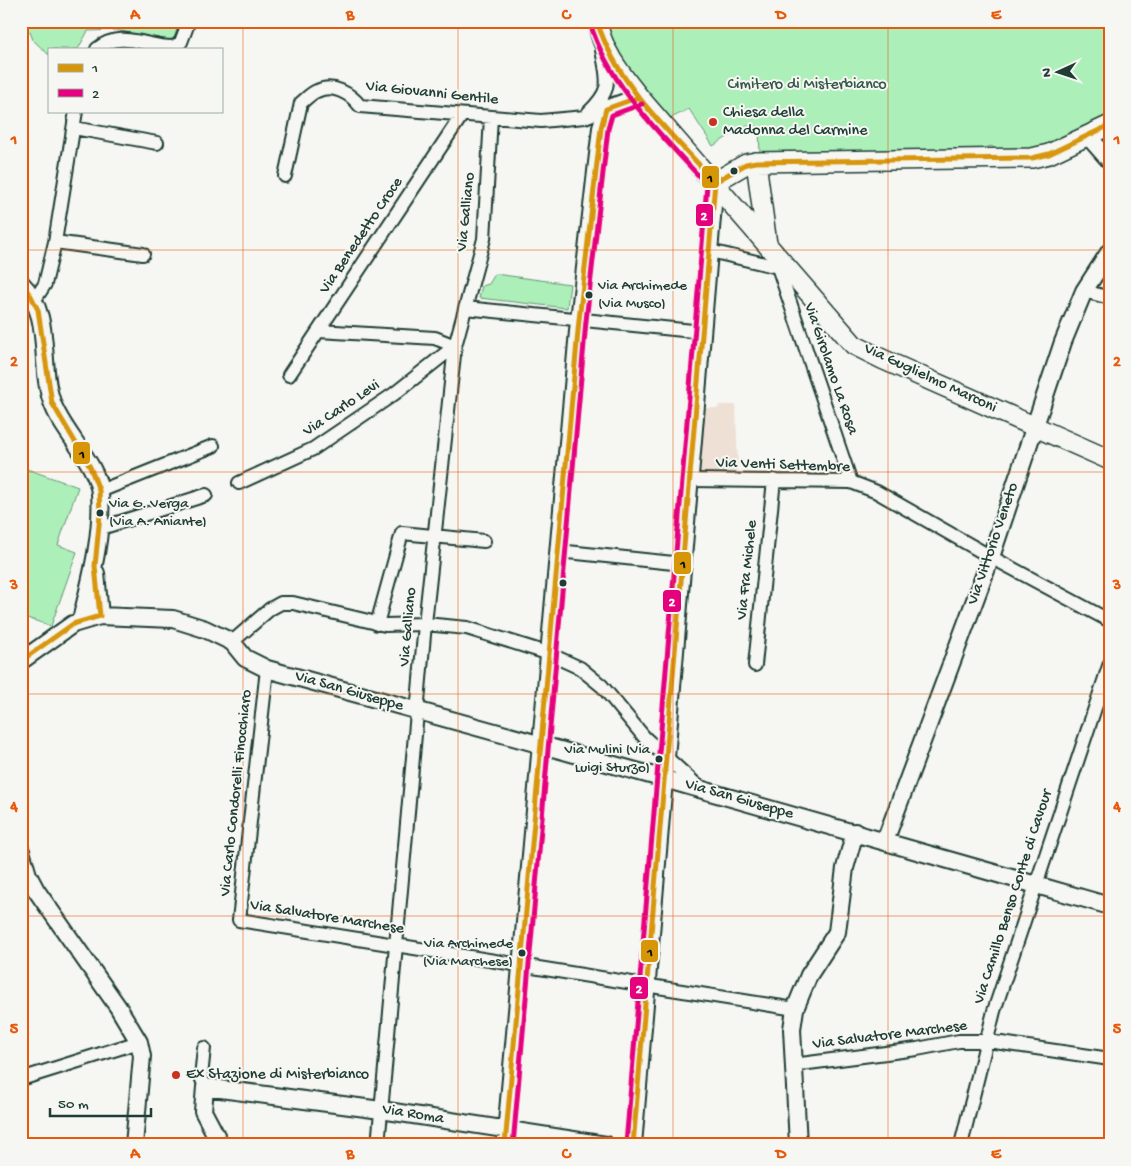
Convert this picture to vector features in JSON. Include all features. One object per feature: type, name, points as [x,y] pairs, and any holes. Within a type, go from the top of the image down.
[{"type":"main road","name":"Via Guglielmo Marconi","points":[[598,28],[614,63],[639,97],[712,178],[775,257],[854,345],[1110,460]]},
{"type":"main road","points":[[712,178],[746,164],[759,162],[1015,160],[1049,154],[1110,125]]},
{"type":"main road","points":[[759,162],[775,257]]},
{"type":"street","points":[[98,48],[105,42],[125,39],[174,47],[181,42],[189,21]]},
{"type":"street","points":[[505,1137],[547,654],[579,320],[605,104],[606,72],[598,28]]},
{"type":"street","name":"Via Giovanni Gentile","points":[[285,176],[300,103],[318,90],[341,90],[353,96],[360,106],[541,121],[585,116],[605,104],[627,82]]},
{"type":"street","points":[[605,104],[639,97]]},
{"type":"street","points":[[34,301],[45,284],[55,242],[76,112]]},
{"type":"street","name":"Via Benedetto Croce","points":[[290,375],[462,114]]},
{"type":"street","points":[[585,116],[596,122],[601,131]]},
{"type":"street","name":"Via Galliano","points":[[378,1145],[434,536],[455,346],[484,239],[491,117]]},
{"type":"street","points":[[74,128],[157,142]]},
{"type":"street","points":[[1088,136],[1110,161]]},
{"type":"street","points":[[633,1145],[668,757],[703,332],[709,258],[712,178]]},
{"type":"street","points":[[55,242],[143,254]]},
{"type":"street","name":"Via Vittorio Veneto","points":[[885,841],[991,557],[1063,342],[1084,291],[1110,251]]},
{"type":"street","points":[[709,258],[775,257]]},
{"type":"street","name":"Via Girolamo La Rosa","points":[[775,257],[852,482]]},
{"type":"street","points":[[21,283],[34,301],[44,335],[52,402],[62,424],[86,460],[100,491],[95,561],[81,620]]},
{"type":"street","points":[[1084,291],[1110,298]]},
{"type":"street","points":[[465,308],[703,332]]},
{"type":"street","points":[[318,331],[435,338],[455,346]]},
{"type":"street","name":"Via Carlo Levi","points":[[239,483],[313,449],[394,394],[455,346]]},
{"type":"street","points":[[100,491],[213,446]]},
{"type":"street","name":"Via Venti Settembre","points":[[690,480],[852,482],[878,492],[991,557],[1110,621]]},
{"type":"street","name":"Via Fra Michele","points":[[755,665],[774,480]]},
{"type":"street","points":[[98,529],[206,495]]},
{"type":"street","points":[[377,624],[402,533],[484,541]]},
{"type":"street","points":[[558,551],[683,564]]},
{"type":"street","points":[[95,561],[100,616]]},
{"type":"street","points":[[21,661],[81,620],[100,616],[173,619],[205,629],[232,642],[270,609],[281,602],[293,603],[377,624],[425,624],[467,628],[547,654],[580,668],[602,686],[645,738],[702,789]]},
{"type":"street","name":"Via San Giuseppe","points":[[232,642],[245,658],[267,669],[855,832],[1110,906]]},
{"type":"street","name":"Via Camillo Benso Conte di Cavour","points":[[961,1145],[976,1076],[988,1041],[994,1012],[1034,884],[1110,663]]},
{"type":"street","name":"Via Carlo Condorelli Finocchiaro","points":[[239,920],[267,669]]},
{"type":"street","points":[[798,1145],[792,1029],[795,1008],[809,975],[837,932],[846,868],[855,832]]},
{"type":"street","points":[[21,851],[28,875],[36,890],[118,1008],[138,1042],[142,1056],[134,1145]]},
{"type":"street","name":"Via Salvatore Marchese","points":[[239,920],[795,1008]]},
{"type":"street","name":"Via Salvatore Marchese","points":[[793,1065],[917,1049],[959,1041],[988,1041],[1110,1059]]},
{"type":"street","points":[[21,1079],[138,1042]]},
{"type":"street","points":[[204,1048],[201,1077],[212,1088],[203,1112],[221,1145]]},
{"type":"street","name":"Via Roma","points":[[212,1088],[381,1110],[505,1137],[606,1145]]},
{"type":"shaded area","points":[[719,405],[736,405],[738,473],[699,473],[705,408],[718,408]]},
{"type":"green space","points":[[21,21],[180,21],[173,41],[115,30],[88,31],[79,48],[48,48],[48,54],[33,40],[30,32],[21,28]]},
{"type":"green space","name":"Cimitero di Misterbianco","points":[[604,21],[1110,21],[1110,114],[1044,146],[1024,152],[996,152],[992,146],[984,148],[980,153],[760,155],[759,127],[745,126],[713,146],[689,109],[669,119],[623,67]]},
{"type":"green space","points":[[495,274],[570,284],[567,308],[479,298],[482,286],[489,284]]},
{"type":"green space","points":[[21,467],[78,487],[58,545],[77,552],[51,626],[21,616]]},
{"type":"transit line","name":"1","points":[[597,21],[606,45],[632,88],[647,108],[715,182],[633,1145]]},
{"type":"transit line","name":"2","points":[[590,23],[599,47],[624,90],[656,129],[707,185],[626,1144]]},
{"type":"transit line","name":"1","points":[[505,1145],[579,320],[601,128],[606,109],[639,97]]},
{"type":"transit line","name":"2","points":[[513,1145],[586,321],[608,129],[612,115],[642,104]]},
{"type":"transit line","name":"1","points":[[715,182],[746,164],[756,162],[1032,158],[1049,154],[1110,125]]},
{"type":"transit line","name":"1","points":[[21,283],[31,296],[38,310],[52,403],[90,467],[99,490],[100,515],[95,566],[100,616],[73,624],[21,661]]},
{"type":"place","name":"Chiesa della Madonna del Carmine","points":[[713,122]]},
{"type":"place","name":"Via Archimede (Via Musco)","points":[[589,295]]},
{"type":"place","name":"Via G. Verga (Via A. Aniante)","points":[[100,513]]},
{"type":"place","name":"Via Mulini (Via Luigi Sturzo)","points":[[659,759]]},
{"type":"place","name":"Via Archimede (Via Marchese)","points":[[522,953]]},
{"type":"place","name":"Ex Stazione di Misterbianco","points":[[176,1075]]}]
